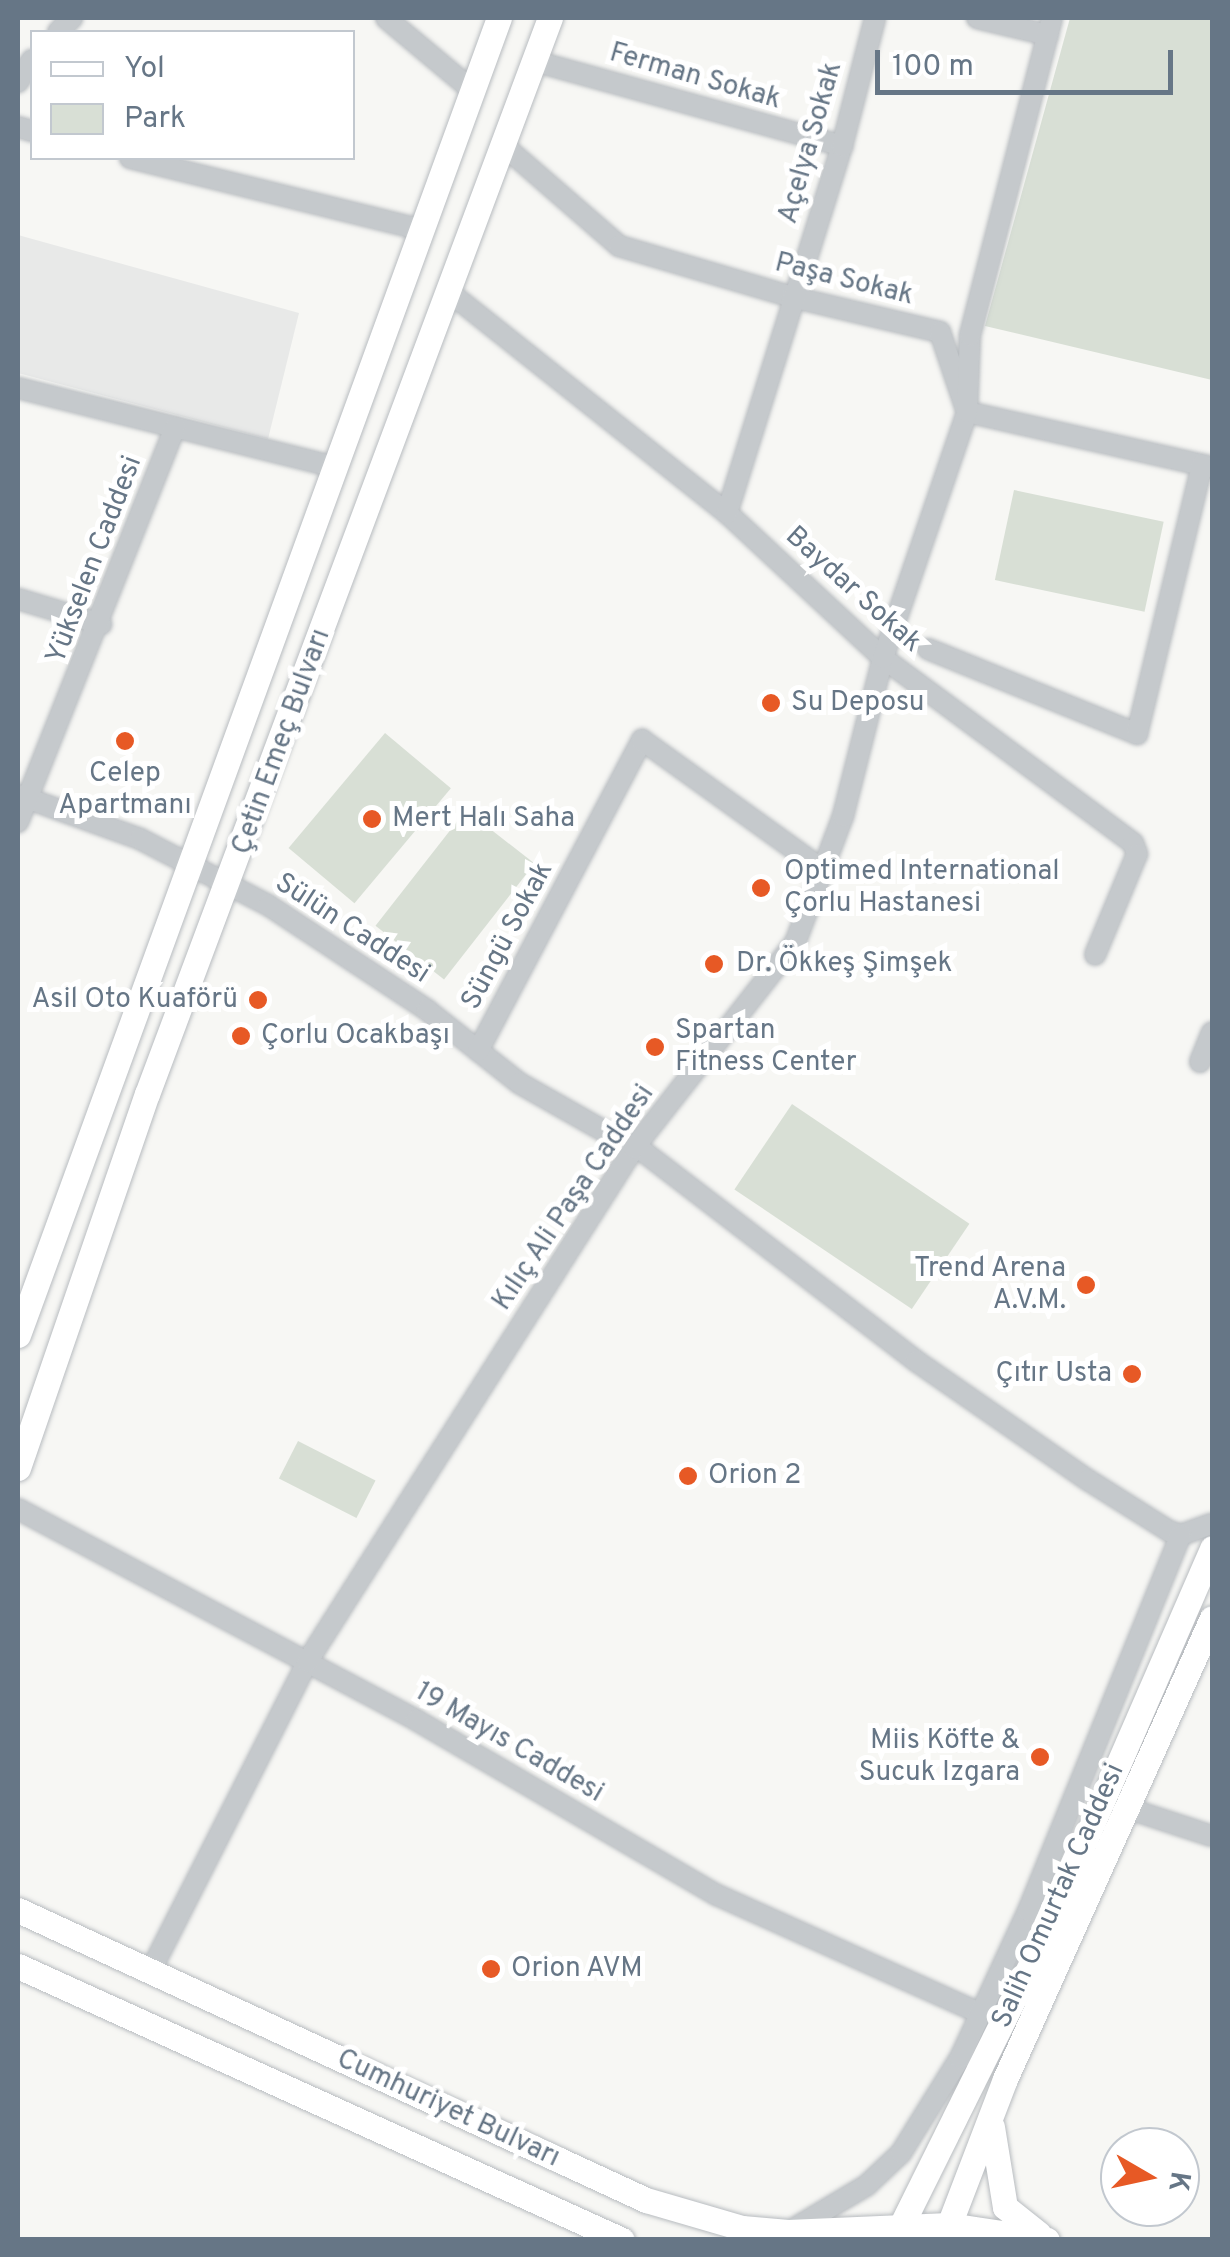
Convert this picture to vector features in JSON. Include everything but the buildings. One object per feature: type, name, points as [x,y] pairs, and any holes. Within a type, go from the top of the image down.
[{"type":"main road","name":"Çetin Emeç Bulvarı","points":[[18,1335],[499,18]]},
{"type":"main road","name":"Çetin Emeç Bulvarı","points":[[18,1468],[148,1094],[230,884],[550,18]]},
{"type":"main road","name":"Salih Omurtak Caddesi","points":[[896,2235],[1034,1958],[1212,1548]]},
{"type":"main road","name":"Salih Omurtak Caddesi","points":[[946,2232],[1212,1618]]},
{"type":"main road","name":"Cumhuriyet Bulvarı","points":[[18,1910],[646,2200],[742,2228],[896,2235],[946,2232],[1047,2240]]},
{"type":"main road","name":"Cumhuriyet Bulvarı","points":[[18,1966],[585,2230],[619,2240]]},
{"type":"main road","points":[[992,2120],[995,2176],[1005,2207],[1047,2240]]},
{"type":"street","points":[[386,18],[473,91]]},
{"type":"street","name":"Açelya Sokak","points":[[727,513],[842,146],[875,18]]},
{"type":"street","points":[[977,18],[1050,26]]},
{"type":"street","name":"Kılıç Ali Paşa Caddesi","points":[[152,1970],[307,1662],[635,1147],[795,943],[844,816],[883,658],[967,412],[970,335],[1050,26]]},
{"type":"street","name":"Ferman Sokak","points":[[534,60],[842,146]]},
{"type":"street","name":"Paşa Sokak","points":[[503,144],[619,246],[792,297],[940,332],[967,412]]},
{"type":"street","points":[[138,160],[423,230]]},
{"type":"street","name":"Baydar Sokak","points":[[448,292],[727,513],[883,658],[1134,843],[1137,854],[1094,955]]},
{"type":"street","points":[[18,388],[336,467]]},
{"type":"street","points":[[928,649],[1137,734],[1207,466],[967,412]]},
{"type":"street","name":"Yükselen Caddesi","points":[[18,822],[23,797],[101,624],[175,427]]},
{"type":"street","points":[[18,599],[101,624]]},
{"type":"street","name":"Süngü Sokak","points":[[478,1051],[642,740],[823,870]]},
{"type":"street","name":"Sülün Caddesi","points":[[23,797],[230,884],[478,1051],[518,1083],[635,1147],[916,1361],[1032,1443],[1181,1535]]},
{"type":"street","points":[[1200,1062],[1212,1032]]},
{"type":"street","name":"19 Mayıs Caddesi","points":[[18,1510],[307,1662],[717,1895],[979,2012]]},
{"type":"street","points":[[788,2232],[867,2185],[900,2152],[960,2058],[1028,1911],[1181,1535],[1212,1524]]},
{"type":"street","points":[[1127,1808],[1212,1836]]},
{"type":"shaded area","points":[[18,235],[299,313],[268,439],[18,373]]},
{"type":"green space","points":[[1070,18],[1212,18],[1212,380],[985,326]]},
{"type":"green space","points":[[1014,490],[1164,522],[1145,612],[995,580]]},
{"type":"green space","name":"Mert Halı Saha","points":[[385,733],[451,788],[354,903],[289,848]]},
{"type":"green space","name":"Mert Halı Saha","points":[[466,810],[535,864],[444,979],[375,926]]},
{"type":"green space","points":[[792,1104],[969,1224],[912,1309],[734,1189]]},
{"type":"green space","points":[[298,1441],[376,1480],[356,1518],[279,1478]]},
{"type":"place","name":"Su Deposu","points":[[771,703]]},
{"type":"place","name":"Celep Apartmanı","points":[[125,741]]},
{"type":"place","name":"Mert Halı Saha","points":[[372,819]]},
{"type":"place","name":"Optimed International Çorlu Hastanesi","points":[[761,888]]},
{"type":"place","name":"Dr. Ökkeş Şimşek","points":[[714,964]]},
{"type":"place","name":"Asil Oto Kuaförü","points":[[258,1000]]},
{"type":"place","name":"Çorlu Ocakbaşı","points":[[241,1036]]},
{"type":"place","name":"Spartan Fitness Center","points":[[655,1047]]},
{"type":"place","name":"Trend Arena A.V.M.","points":[[1086,1285]]},
{"type":"place","name":"Çıtır Usta","points":[[1132,1374]]},
{"type":"place","name":"Orion 2","points":[[688,1476]]},
{"type":"place","name":"Miis Köfte & Sucuk Izgara","points":[[1040,1757]]},
{"type":"place","name":"Orion AVM","points":[[491,1969]]}]
